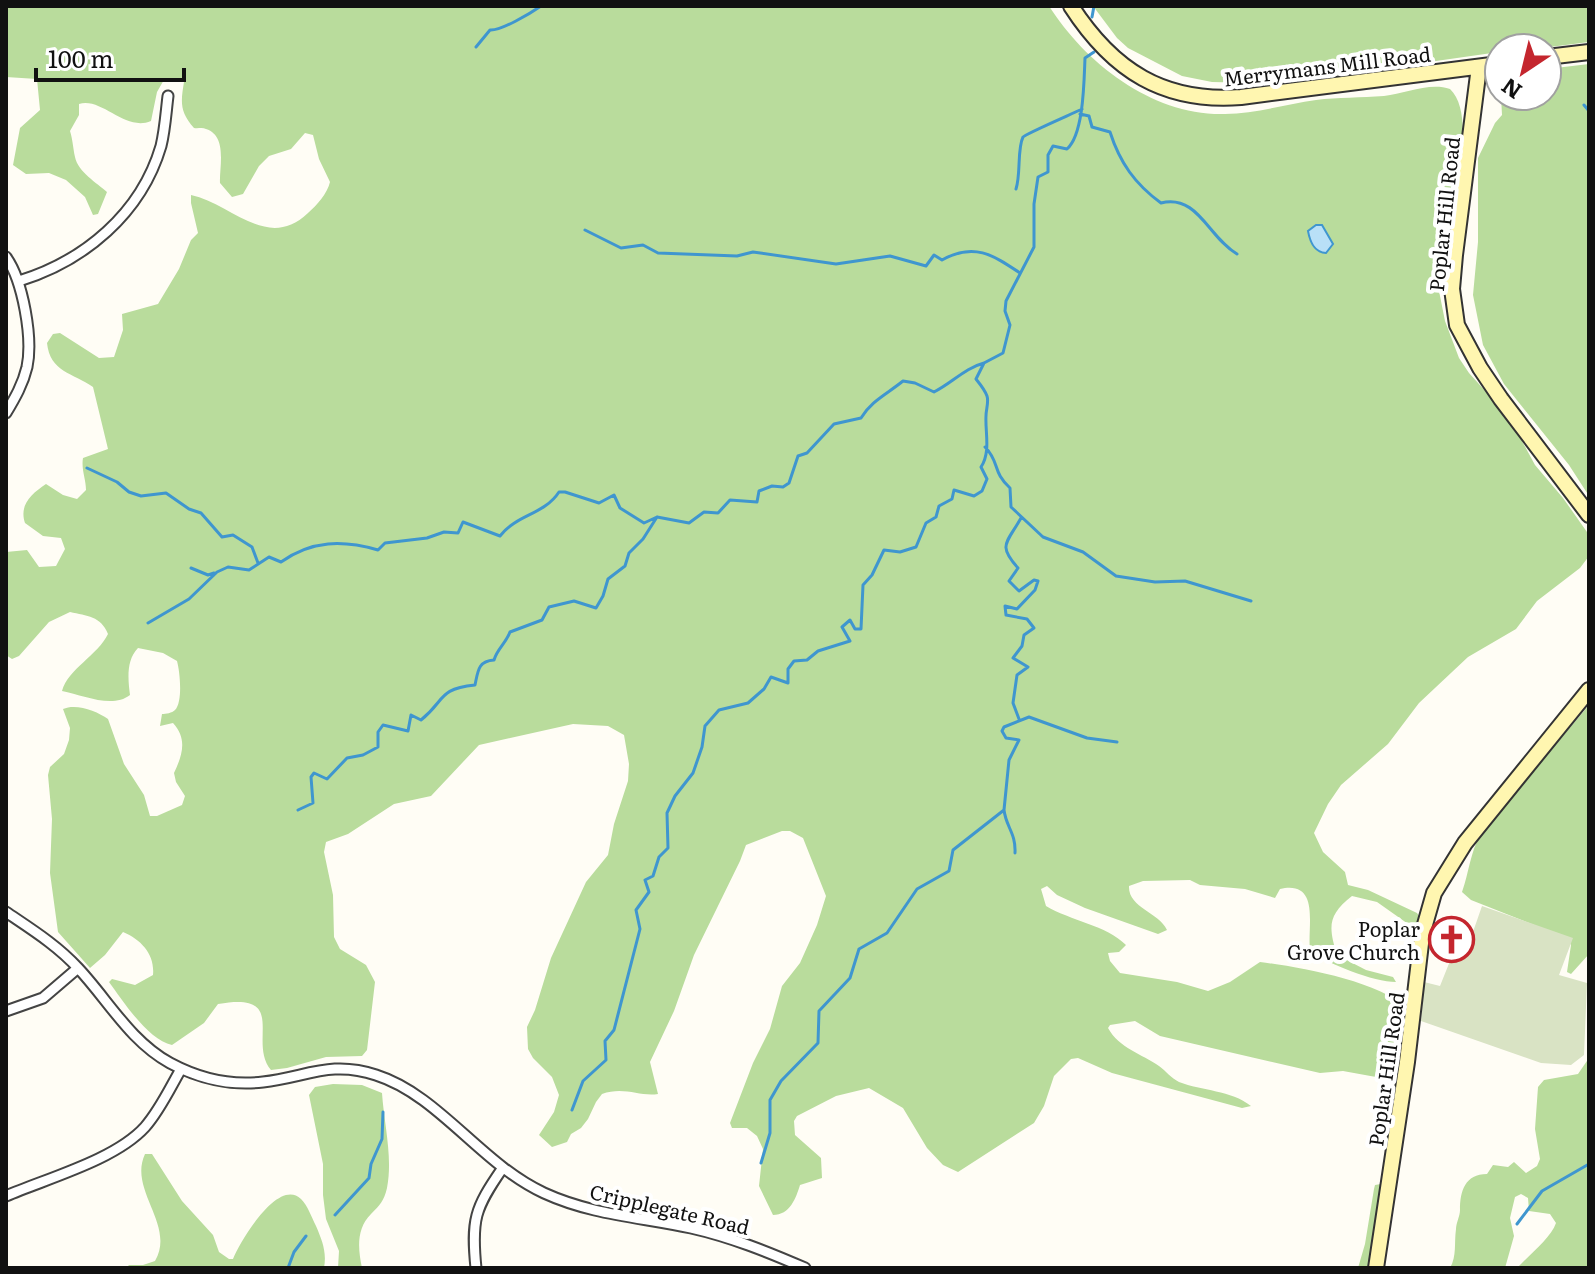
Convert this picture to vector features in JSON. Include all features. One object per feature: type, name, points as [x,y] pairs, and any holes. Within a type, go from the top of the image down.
[{"type":"street","name":"Merrymans Mill Road","points":[[1071,6],[1090,33],[1125,67],[1155,85],[1191,97],[1241,97],[1483,66]]},
{"type":"street","points":[[1563,55],[1589,52]]},
{"type":"street","name":"Poplar Hill Road","points":[[1479,67],[1452,289],[1457,325],[1501,399],[1589,515]]},
{"type":"street","points":[[19,281],[49,272],[70,260],[99,239],[136,199],[151,173],[161,144],[168,96]]},
{"type":"street","points":[[6,257],[19,281],[29,352],[24,379],[6,413]]},
{"type":"street","name":"Poplar Hill Road","points":[[1376,1268],[1428,908],[1465,843],[1589,690]]},
{"type":"street","name":"Cripplegate Road","points":[[6,912],[50,943],[78,968],[143,1045],[181,1069],[211,1080],[247,1083],[325,1069],[374,1074],[407,1088],[422,1099],[502,1169],[562,1200],[623,1218],[717,1234],[805,1268]]},
{"type":"street","points":[[6,1011],[43,998],[78,968]]},
{"type":"street","points":[[6,1196],[112,1151],[131,1139],[159,1108],[181,1069]]},
{"type":"street","points":[[476,1268],[476,1214],[502,1169]]},
{"type":"green space","points":[[6,6],[1049,6],[1082,48],[1124,82],[1147,96],[1198,112],[1236,114],[1333,98],[1384,96],[1434,87],[1450,89],[1458,101],[1463,135],[1448,227],[1436,219],[1436,276],[1445,321],[1459,358],[1469,373],[1497,404],[1535,465],[1587,532],[1589,556],[1580,568],[1537,601],[1516,629],[1468,657],[1419,703],[1388,744],[1341,785],[1314,833],[1323,852],[1345,872],[1348,885],[1368,890],[1417,913],[1421,919],[1419,926],[1411,926],[1377,902],[1352,896],[1334,915],[1331,929],[1337,955],[1366,970],[1393,977],[1396,982],[1351,971],[1310,950],[1307,898],[1293,888],[1280,889],[1275,898],[1245,889],[1200,885],[1190,880],[1143,881],[1129,886],[1133,900],[1167,930],[1158,934],[1085,908],[1057,895],[1047,886],[1041,889],[1046,906],[1109,933],[1126,945],[1119,952],[1108,953],[1110,961],[1120,973],[1177,982],[1208,991],[1230,982],[1260,962],[1338,977],[1394,998],[1406,1008],[1396,1076],[1387,1079],[1343,1071],[1320,1073],[1160,1036],[1135,1021],[1110,1025],[1108,1028],[1118,1041],[1176,1080],[1235,1097],[1251,1106],[1242,1108],[1112,1073],[1078,1058],[1071,1059],[1054,1076],[1044,1106],[1034,1123],[958,1172],[943,1165],[927,1148],[903,1108],[869,1088],[836,1096],[797,1116],[794,1121],[795,1135],[821,1158],[822,1178],[800,1185],[788,1209],[773,1215],[759,1186],[763,1149],[757,1136],[747,1128],[732,1128],[730,1123],[770,1029],[782,986],[800,963],[826,896],[803,838],[790,831],[782,831],[746,845],[694,955],[674,1011],[650,1062],[658,1094],[618,1091],[602,1094],[581,1128],[571,1134],[567,1142],[552,1147],[539,1135],[554,1112],[559,1095],[552,1077],[528,1049],[527,1027],[551,958],[586,882],[608,855],[628,781],[629,764],[624,735],[608,726],[573,724],[479,745],[431,796],[394,804],[348,834],[326,842],[324,852],[333,895],[334,937],[340,949],[366,965],[375,982],[367,1050],[362,1056],[326,1057],[271,1070],[265,1059],[260,1012],[253,1005],[240,1002],[218,1004],[204,1023],[172,1045],[154,1036],[109,982],[112,979],[135,985],[153,975],[152,961],[141,944],[123,932],[90,968],[58,932],[50,873],[52,819],[48,775],[50,767],[64,754],[69,740],[70,728],[63,709],[86,709],[108,719],[124,764],[144,795],[150,816],[182,805],[185,796],[174,773],[181,754],[181,735],[173,723],[160,726],[162,714],[174,711],[178,706],[180,679],[177,661],[163,653],[138,648],[130,664],[130,695],[123,699],[106,701],[62,691],[70,676],[108,634],[97,620],[70,612],[49,622],[19,656],[12,659],[6,655],[6,552],[27,550],[39,567],[56,566],[65,549],[61,538],[43,536],[25,523],[25,505],[46,484],[63,495],[77,499],[86,490],[83,458],[108,449],[93,387],[58,366],[49,353],[47,343],[53,334],[60,333],[99,358],[114,357],[123,330],[122,314],[158,304],[179,269],[191,240],[198,233],[191,195],[249,222],[278,228],[293,224],[308,213],[327,191],[330,182],[319,159],[313,135],[305,133],[291,149],[269,156],[259,166],[243,194],[232,197],[220,183],[221,153],[217,138],[206,129],[194,128],[183,111],[184,82],[165,78],[157,92],[151,121],[132,122],[96,105],[79,104],[79,115],[70,131],[75,157],[84,172],[107,192],[98,214],[93,215],[85,197],[66,180],[49,173],[26,174],[13,165],[20,128],[40,110],[37,79],[6,77]]},
{"type":"green space","points":[[1093,6],[1589,6],[1589,42],[1563,45],[1563,32],[1483,32],[1483,54],[1256,83],[1212,82],[1182,76],[1128,48]]},
{"type":"green space","points":[[1589,64],[1589,496],[1569,465],[1504,384],[1483,345],[1473,295],[1478,242],[1478,158],[1502,112],[1563,112],[1563,67]]},
{"type":"green space","points":[[1589,705],[1589,954],[1571,974],[1567,972],[1571,945],[1567,938],[1471,900],[1462,892],[1481,833]]},
{"type":"green space","points":[[1482,906],[1573,938],[1559,975],[1587,983],[1584,1055],[1571,1065],[1541,1063],[1421,1021],[1424,982],[1440,986],[1452,956],[1461,956],[1467,949]]},
{"type":"green space","points":[[1589,1058],[1589,1268],[1517,1268],[1545,1240],[1556,1223],[1550,1214],[1529,1211],[1528,1198],[1521,1194],[1515,1197],[1510,1218],[1514,1236],[1505,1268],[1450,1268],[1465,1185],[1474,1177],[1487,1174],[1493,1165],[1508,1167],[1514,1162],[1526,1173],[1537,1166],[1540,1159],[1535,1129],[1538,1087],[1544,1080],[1578,1074]]},
{"type":"green space","points":[[362,1085],[382,1093],[389,1176],[383,1200],[363,1226],[359,1247],[362,1268],[338,1268],[339,1251],[326,1219],[323,1164],[309,1095],[315,1087]]},
{"type":"green space","points":[[145,1154],[152,1154],[182,1201],[213,1235],[219,1252],[229,1259],[233,1259],[243,1239],[271,1204],[292,1195],[301,1199],[322,1241],[324,1268],[126,1268],[155,1261],[160,1248],[157,1221],[142,1181],[141,1167]]},
{"type":"green space","points":[[1381,1184],[1369,1268],[1358,1268],[1375,1185]]},
{"type":"water","points":[[1322,225],[1333,244],[1326,253],[1313,246],[1310,239],[1308,231]]},
{"type":"waterway","points":[[476,47],[490,30],[508,25],[541,6]]},
{"type":"waterway","points":[[1092,17],[1094,6]]},
{"type":"waterway","points":[[572,1110],[583,1081],[606,1060],[605,1041],[614,1030],[640,929],[636,910],[649,892],[645,880],[653,876],[659,857],[668,848],[667,813],[675,796],[693,773],[705,726],[719,710],[748,703],[764,689],[771,677],[788,683],[788,669],[794,661],[807,660],[818,651],[850,641],[842,627],[850,620],[855,629],[861,629],[863,585],[872,575],[884,550],[900,552],[916,547],[926,523],[936,517],[939,506],[952,499],[954,490],[974,496],[982,491],[987,479],[981,467],[987,448],[988,401],[976,379],[984,363],[1003,353],[1010,325],[1005,311],[1006,301],[1034,247],[1034,204],[1038,177],[1048,172],[1048,155],[1053,146],[1067,149],[1073,142],[1082,106],[1085,58],[1094,52]]},
{"type":"waterway","points":[[1584,105],[1589,111]]},
{"type":"waterway","points":[[1016,189],[1023,137],[1082,109]]},
{"type":"waterway","points":[[1080,114],[1089,116],[1092,127],[1110,132],[1130,172],[1152,196],[1161,203],[1174,202],[1194,211],[1237,254]]},
{"type":"waterway","points":[[585,230],[621,248],[643,245],[658,253],[737,256],[753,252],[836,264],[890,256],[926,266],[934,255],[942,260],[974,251],[992,256],[1020,273]]},
{"type":"waterway","points":[[148,623],[189,599],[217,572],[228,567],[249,570],[269,557],[281,562],[304,549],[328,544],[378,550],[385,543],[427,538],[444,532],[458,533],[463,522],[500,536],[514,523],[553,500],[559,492],[599,503],[614,495],[620,508],[644,523],[657,517],[689,523],[704,512],[718,513],[730,500],[757,502],[759,491],[789,483],[798,456],[807,453],[834,424],[861,418],[874,402],[903,381],[934,392],[984,363]]},
{"type":"waterway","points":[[985,447],[1010,488],[1011,507],[1043,537],[1083,552],[1116,576],[1155,582],[1185,581],[1251,601]]},
{"type":"waterway","points":[[87,468],[141,496],[166,493],[189,509],[201,513],[222,537],[233,535],[252,547],[258,563]]},
{"type":"waterway","points":[[298,810],[313,803],[311,777],[314,773],[327,779],[347,758],[363,755],[378,747],[378,732],[383,725],[408,731],[411,715],[421,720],[443,696],[454,689],[475,685],[480,668],[485,662],[494,660],[510,632],[542,620],[549,607],[574,601],[596,608],[608,579],[625,566],[629,553],[643,539],[657,517]]},
{"type":"waterway","points":[[1019,719],[1013,703],[1017,675],[1028,667],[1013,658],[1022,646],[1024,635],[1034,628],[1027,619],[1006,615],[1005,606],[1017,609],[1035,590],[1038,581],[1034,580],[1019,591],[1009,581],[1018,568],[1008,554],[1006,544],[1021,518]]},
{"type":"waterway","points":[[191,568],[208,575],[214,573]]},
{"type":"waterway","points":[[1015,853],[1004,810],[1009,760],[1019,740],[1006,738],[1002,731],[1004,727],[1029,717],[1087,738],[1117,742]]},
{"type":"waterway","points":[[761,1163],[770,1133],[770,1100],[781,1081],[818,1043],[819,1011],[850,978],[859,949],[887,933],[917,889],[949,871],[953,850],[1004,810]]},
{"type":"waterway","points":[[335,1215],[369,1178],[371,1164],[382,1139],[383,1112]]},
{"type":"waterway","points":[[1517,1224],[1542,1191],[1589,1164]]},
{"type":"waterway","points":[[288,1268],[294,1252],[306,1236]]},
{"type":"place","name":"Poplar Grove Church","points":[[1451,939]]}]
